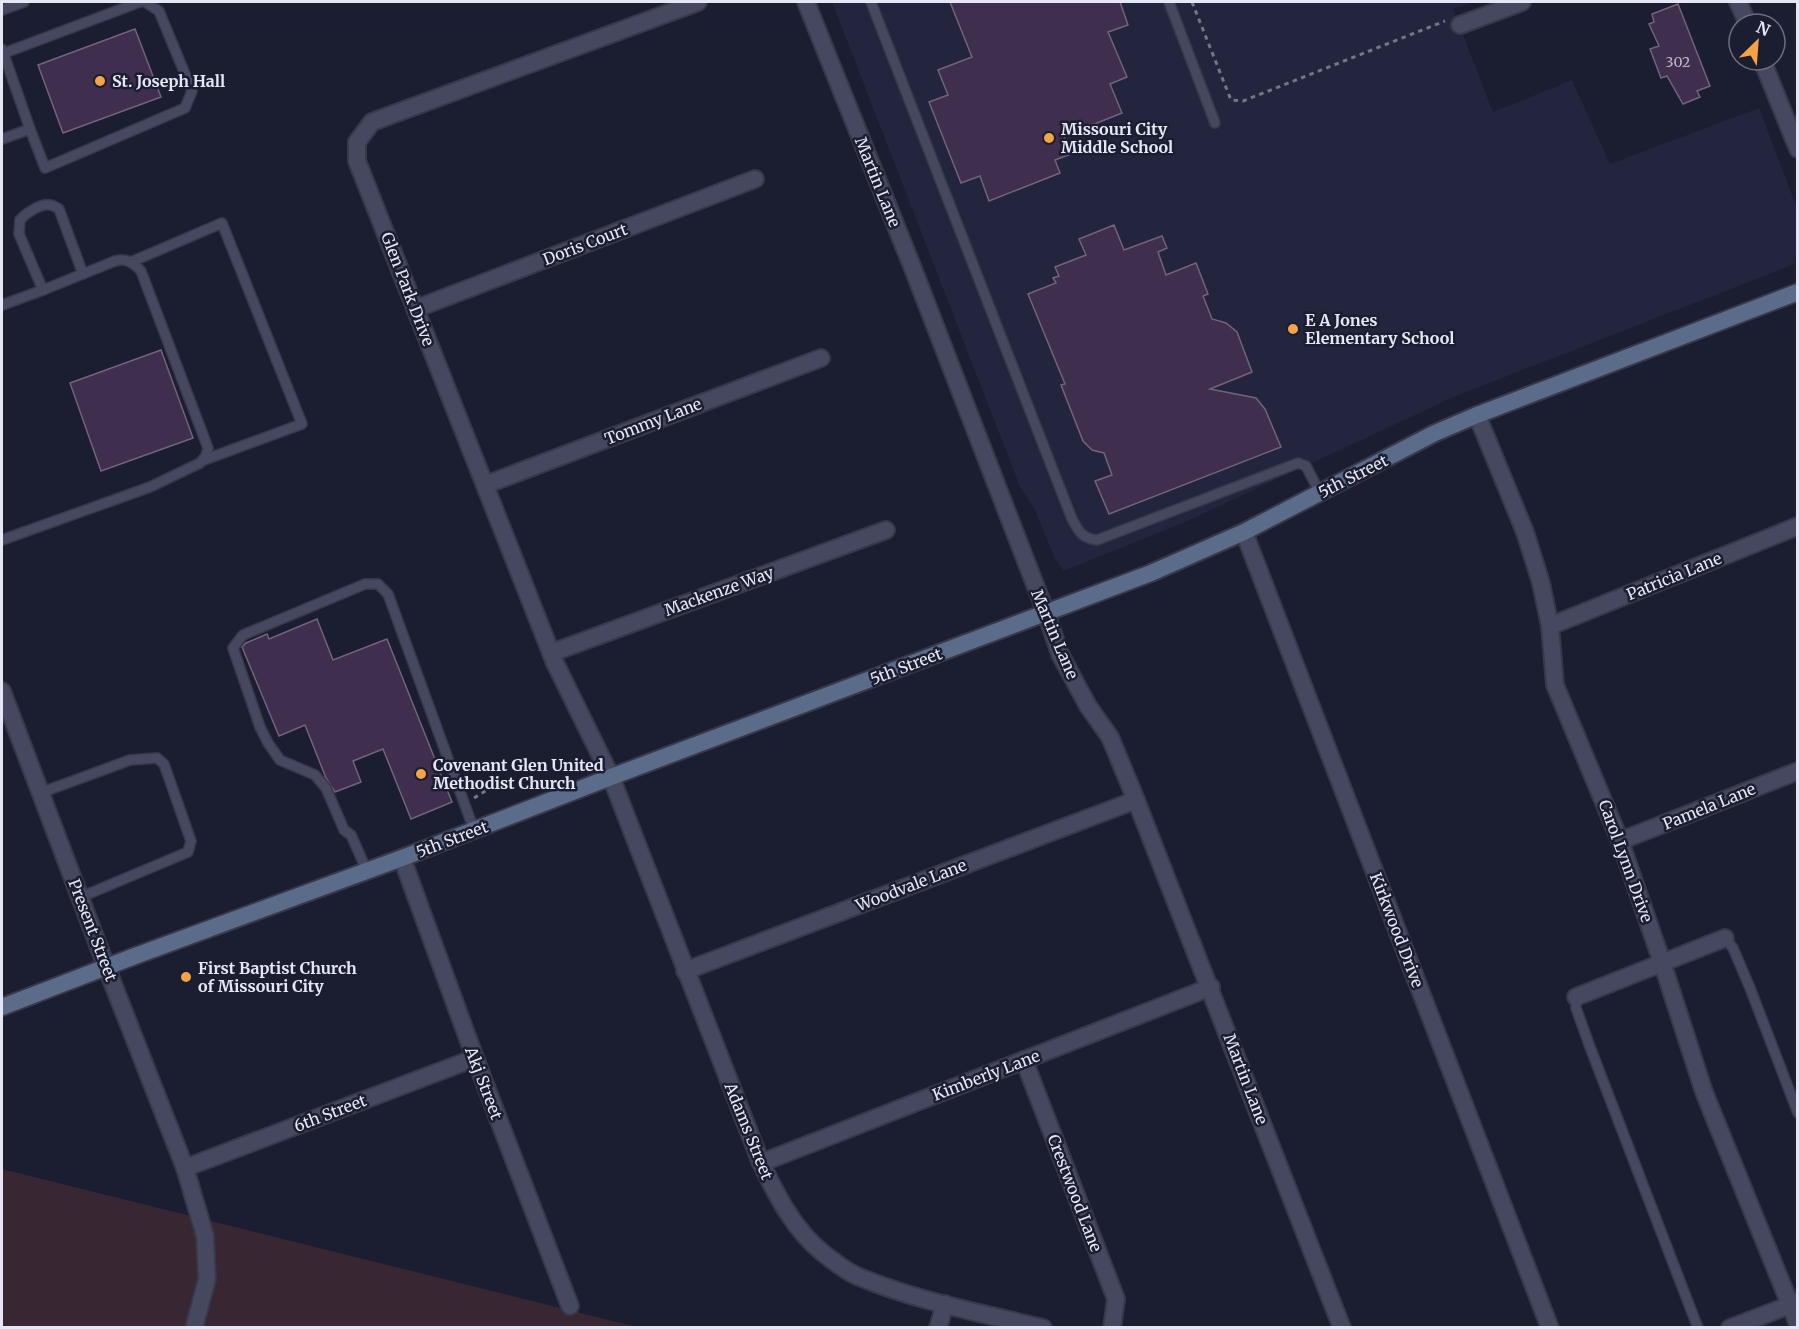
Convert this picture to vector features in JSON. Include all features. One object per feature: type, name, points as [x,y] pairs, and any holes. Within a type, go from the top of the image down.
[{"type":"main road","name":"5th Street","points":[[2,1007],[106,966],[367,872],[611,777],[1151,573],[1244,532],[1435,433],[1797,292]]},
{"type":"street","name":"Glen Park Drive","points":[[611,777],[551,653],[357,161],[357,142],[372,122],[698,2]]},
{"type":"street","name":"Martin Lane","points":[[806,2],[912,266],[1060,654],[1088,706],[1110,737],[1211,987],[1342,1328]]},
{"type":"street","points":[[1454,23],[1522,2]]},
{"type":"street","points":[[1767,72],[1797,149]]},
{"type":"street","name":"Doris Court","points":[[415,309],[755,178]]},
{"type":"street","name":"Tommy Lane","points":[[485,485],[821,358]]},
{"type":"street","name":"Carol Lynn Drive","points":[[1477,416],[1525,532],[1541,583],[1550,626],[1556,684],[1620,841],[1704,1092],[1793,1303],[1797,1324]]},
{"type":"street","name":"Patricia Lane","points":[[1550,626],[1797,526]]},
{"type":"street","name":"Mackenze Way","points":[[551,653],[886,530]]},
{"type":"street","name":"Kirkwood Drive","points":[[1244,532],[1550,1328]]},
{"type":"street","name":"Present Street","points":[[2,691],[185,1168],[205,1236],[207,1279],[194,1328]]},
{"type":"street","name":"Pamela Lane","points":[[1620,841],[1797,771]]},
{"type":"street","name":"Adams Street","points":[[611,777],[761,1163],[780,1202],[800,1229],[822,1252],[855,1275],[945,1304],[1043,1328]]},
{"type":"street","name":"Woodvale Lane","points":[[685,971],[1136,800]]},
{"type":"street","name":"Akj Street","points":[[402,858],[475,1058],[570,1306]]},
{"type":"street","points":[[1576,997],[1725,938]]},
{"type":"street","name":"Kimberly Lane","points":[[761,1163],[1211,987]]},
{"type":"street","name":"6th Street","points":[[185,1168],[475,1058]]},
{"type":"street","name":"Crestwood Lane","points":[[1024,1060],[1116,1299],[1112,1328]]},
{"type":"street","points":[[1730,1328],[1793,1303]]},
{"type":"street","points":[[939,1328],[945,1304]]},
{"type":"lane","points":[[2,10],[24,2]]},
{"type":"lane","points":[[142,2],[159,11],[192,91],[185,108],[45,168],[2,51],[142,2]]},
{"type":"lane","points":[[872,2],[1072,519],[1086,539],[1097,540],[1298,463],[1306,466],[1320,493]]},
{"type":"lane","points":[[1169,2],[1215,123]]},
{"type":"lane","points":[[2,139],[30,129]]},
{"type":"lane","points":[[43,290],[19,234],[20,219],[25,214],[45,205],[52,205],[59,209],[83,274]]},
{"type":"lane","points":[[2,540],[150,487],[204,460],[302,424],[222,223],[131,262]]},
{"type":"lane","points":[[2,305],[115,261],[131,262],[141,271],[208,446],[204,460]]},
{"type":"lane","points":[[367,872],[351,835],[344,831],[326,788],[315,775],[280,760],[268,743],[260,727],[233,648],[243,636],[364,584],[378,584],[388,594],[474,830]]},
{"type":"lane","points":[[40,793],[130,760],[157,758],[164,764],[191,841],[188,852],[81,897]]},
{"type":"lane","points":[[1725,938],[1733,948],[1750,988],[1797,1113]]},
{"type":"lane","points":[[1576,997],[1576,1008],[1698,1328]]},
{"type":"path","points":[[1192,2],[1231,100],[1243,101],[1454,23]]},
{"type":"shaded area","name":"E A Jones Elementary School","points":[[832,2],[1473,2],[1453,9],[1493,112],[1572,80],[1610,164],[1759,108],[1797,208],[1797,263],[1456,396],[1185,522],[1064,571],[1056,561],[1034,508],[1020,487]]},
{"type":"shaded area","points":[[2,1169],[637,1327],[2,1327]]},
{"type":"building","points":[[950,2],[1120,2],[1128,25],[1108,32],[1127,77],[1110,84],[1122,113],[1064,136],[1071,154],[1055,160],[1060,173],[989,201],[980,176],[961,183],[929,102],[948,95],[938,70],[972,57]]},
{"type":"building","points":[[1678,4],[1710,86],[1697,91],[1700,97],[1683,104],[1667,76],[1661,78],[1650,49],[1659,46],[1649,24],[1654,22],[1652,14]]},
{"type":"building","name":"St. Joseph Hall","points":[[135,29],[161,97],[63,133],[38,65]]},
{"type":"building","points":[[1114,225],[1124,250],[1162,236],[1167,248],[1158,252],[1166,275],[1196,263],[1208,294],[1203,296],[1212,319],[1226,323],[1237,332],[1252,372],[1210,389],[1256,398],[1265,409],[1281,447],[1109,514],[1095,481],[1112,475],[1104,453],[1092,450],[1083,441],[1061,385],[1065,384],[1028,294],[1056,283],[1053,278],[1059,276],[1055,267],[1086,255],[1079,239]]},
{"type":"building","points":[[161,350],[193,438],[101,471],[70,383]]},
{"type":"building","points":[[317,619],[333,660],[387,639],[452,802],[411,819],[383,749],[353,761],[361,782],[335,792],[326,778],[305,725],[279,736],[242,647],[267,634],[269,639]]},
{"type":"place","name":"St. Joseph Hall","points":[[100,81]]},
{"type":"place","name":"Missouri City Middle School","points":[[1049,138]]},
{"type":"place","name":"E A Jones Elementary School","points":[[1293,329]]},
{"type":"place","name":"Covenant Glen United Methodist Church","points":[[421,774]]},
{"type":"place","name":"First Baptist Church of Missouri City","points":[[186,977]]}]
